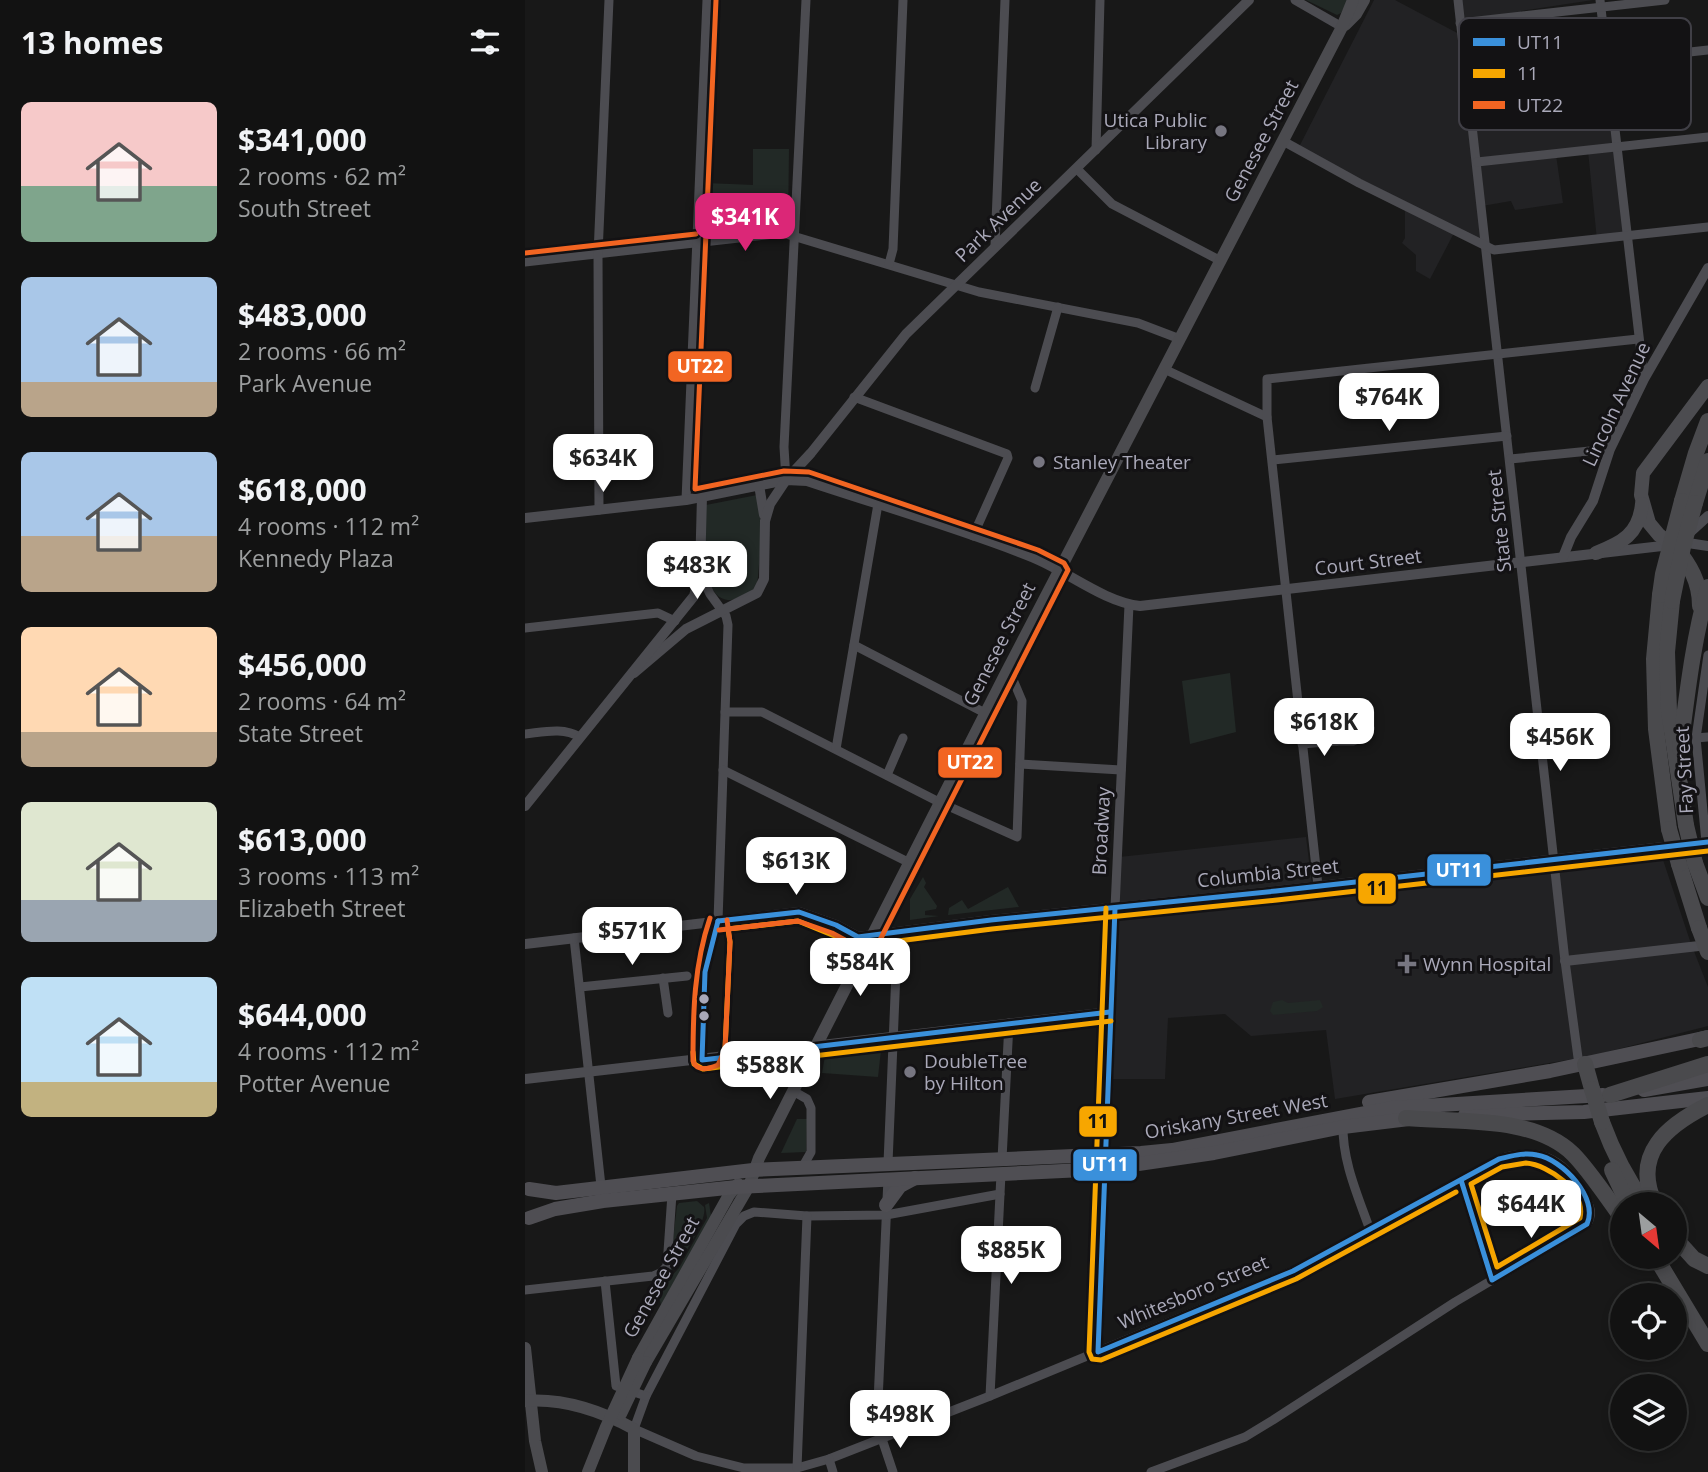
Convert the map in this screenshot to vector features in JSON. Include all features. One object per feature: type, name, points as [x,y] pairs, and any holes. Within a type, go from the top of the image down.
[{"type":"highway","points":[[1596,553],[1617,545],[1629,536],[1641,512],[1643,473],[1708,386]]},
{"type":"highway","points":[[1708,421],[1688,502],[1663,574],[1668,681],[1677,776],[1686,825],[1687,864],[1699,928],[1708,952]]},
{"type":"highway","points":[[1688,502],[1708,461]]},
{"type":"highway","points":[[1642,502],[1653,530],[1680,544],[1700,593],[1699,618]]},
{"type":"highway","points":[[1677,776],[1699,618],[1708,587]]},
{"type":"highway","points":[[1666,598],[1654,659],[1655,729],[1669,829],[1708,898]]},
{"type":"highway","points":[[1582,1064],[1609,1163],[1622,1192]]},
{"type":"highway","points":[[1610,1095],[1708,1064]]},
{"type":"highway","points":[[1651,1192],[1648,1184],[1652,1154],[1669,1128],[1708,1105]]},
{"type":"highway","points":[[1406,1118],[1494,1124],[1529,1129],[1542,1134],[1573,1154],[1610,1202]]},
{"type":"highway","points":[[1598,1122],[1637,1192]]},
{"type":"highway","points":[[1687,1251],[1694,1259],[1708,1266]]},
{"type":"highway","points":[[1687,1311],[1708,1344]]},
{"type":"main road","name":"Genesee Street","points":[[614,1412],[742,1186],[754,1170],[939,802],[1342,27],[1353,0]]},
{"type":"main road","name":"Genesee Street","points":[[1342,27],[1356,14],[1364,0]]},
{"type":"main road","points":[[1344,1121],[1366,1103],[1705,1039]]},
{"type":"main road","name":"Oriskany Street West","points":[[602,1194],[754,1170],[888,1170],[919,1177],[1001,1174],[1105,1163],[1418,1106],[1610,1095],[1708,1079]]},
{"type":"main road","name":"Oriskany Street West","points":[[1344,1121],[1584,1112],[1708,1098]]},
{"type":"main road","name":"Oriskany Street West","points":[[602,1194],[672,1194],[888,1170],[926,1161],[1002,1159],[1105,1163]]},
{"type":"main road","points":[[886,1210],[900,1186],[919,1177]]},
{"type":"main road","points":[[527,1188],[602,1194]]},
{"type":"main road","points":[[526,1221],[534,1204],[527,1188]]},
{"type":"main road","points":[[526,1221],[602,1194]]},
{"type":"main road","points":[[525,1348],[528,1400],[542,1472]]},
{"type":"main road","name":"Whitesboro Street","points":[[528,1400],[566,1403],[614,1412],[633,1429]]},
{"type":"main road","points":[[588,1472],[614,1412]]},
{"type":"main road","points":[[596,1472],[614,1412]]},
{"type":"main road","points":[[633,1429],[633,1472]]},
{"type":"street","points":[[599,510],[598,254],[609,0]]},
{"type":"street","points":[[685,500],[707,0]]},
{"type":"street","points":[[786,480],[784,447],[806,0]]},
{"type":"street","points":[[890,264],[893,249],[903,0]]},
{"type":"street","points":[[995,246],[1005,0]]},
{"type":"street","points":[[1096,150],[1100,0]]},
{"type":"street","name":"Park Avenue","points":[[765,521],[770,504],[786,480],[906,334],[1249,0]]},
{"type":"street","points":[[1295,0],[1342,27]]},
{"type":"street","name":"State Street","points":[[1458,0],[1460,18]]},
{"type":"street","points":[[1497,18],[1600,4],[1665,0]]},
{"type":"street","name":"State Street","points":[[1473,130],[1565,961],[1575,1038],[1582,1064]]},
{"type":"street","points":[[1615,130],[1644,379]]},
{"type":"street","points":[[1477,162],[1708,137]]},
{"type":"street","points":[[1283,141],[1486,248],[1506,250],[1708,228]]},
{"type":"street","points":[[1077,169],[1112,204],[1221,261]]},
{"type":"street","points":[[525,262],[783,233],[979,292],[1138,323],[1179,339]]},
{"type":"street","name":"Lincoln Avenue","points":[[1563,557],[1571,537],[1593,501],[1610,449],[1644,379],[1708,268]]},
{"type":"street","points":[[1035,388],[1058,307]]},
{"type":"street","points":[[1318,886],[1267,417],[1267,379],[1638,339]]},
{"type":"street","points":[[1164,369],[1267,417]]},
{"type":"street","points":[[855,397],[1007,454],[1008,458],[973,536]]},
{"type":"street","points":[[1273,460],[1507,436]]},
{"type":"street","points":[[1510,459],[1610,449]]},
{"type":"street","name":"Court Street","points":[[525,518],[685,500],[786,480],[807,481],[1035,558],[1129,605],[1140,606],[1680,544],[1708,546]]},
{"type":"street","points":[[634,673],[686,629],[748,599],[762,585],[765,521],[759,485]]},
{"type":"street","points":[[525,806],[694,596],[700,573],[702,496]]},
{"type":"street","points":[[836,749],[878,504]]},
{"type":"street","points":[[1680,544],[1708,516]]},
{"type":"street","name":"Court Street","points":[[1680,544],[1708,530]]},
{"type":"street","points":[[700,573],[710,594],[723,611],[728,625],[718,921]]},
{"type":"street","name":"Broadway","points":[[1098,1352],[1110,1012],[1129,605]]},
{"type":"street","points":[[525,628],[658,613],[675,621]]},
{"type":"street","points":[[854,645],[985,713]]},
{"type":"street","name":"Fay Street","points":[[1707,842],[1696,738],[1708,655]]},
{"type":"street","points":[[725,712],[762,712],[939,802],[1017,837],[1022,701],[1014,682],[1005,675]]},
{"type":"street","points":[[525,734],[558,730],[572,732],[580,737]]},
{"type":"street","points":[[1696,738],[1708,737]]},
{"type":"street","points":[[887,775],[903,738]]},
{"type":"street","points":[[1302,744],[1337,741]]},
{"type":"street","points":[[1020,764],[1121,770]]},
{"type":"street","points":[[723,770],[910,863]]},
{"type":"street","name":"Columbia Street","points":[[525,944],[799,912],[836,925],[858,937],[1707,842]]},
{"type":"street","points":[[574,938],[602,1194]]},
{"type":"street","points":[[1565,961],[1708,945]]},
{"type":"street","points":[[893,1472],[877,1424],[896,972]]},
{"type":"street","points":[[580,987],[687,976]]},
{"type":"street","points":[[663,978],[667,1013]]},
{"type":"street","points":[[525,1079],[1110,1012]]},
{"type":"street","points":[[1002,1159],[1009,1023]]},
{"type":"street","points":[[793,1091],[807,1099],[811,1108],[811,1152],[802,1168]]},
{"type":"street","points":[[1344,1121],[1343,1145],[1370,1230]]},
{"type":"street","name":"Whitesboro Street","points":[[633,1429],[696,1456],[744,1468],[797,1468],[829,1459],[1293,1271],[1511,1155],[1531,1154],[1546,1157],[1567,1169],[1577,1182],[1589,1205],[1588,1222],[1492,1280]]},
{"type":"street","points":[[990,1396],[1001,1174]]},
{"type":"street","points":[[1151,1472],[1245,1437],[1492,1280],[1461,1180]]},
{"type":"street","points":[[525,1290],[653,1276],[662,1272],[667,1266],[672,1194]]},
{"type":"street","points":[[633,1429],[646,1396],[736,1224],[744,1216],[754,1213],[807,1216],[886,1210],[1000,1194]]},
{"type":"street","points":[[797,1468],[807,1216]]},
{"type":"street","points":[[605,1281],[617,1386],[646,1396]]},
{"type":"street","points":[[829,1459],[833,1472]]},
{"type":"shaded area","points":[[1306,0],[1348,0],[1337,15]]},
{"type":"shaded area","points":[[1374,0],[1395,0],[1459,34],[1459,130],[1615,130],[1626,237],[1597,240],[1588,151],[1556,155],[1563,203],[1515,210],[1511,201],[1482,206],[1486,248],[1455,231],[1430,279],[1416,271],[1416,255],[1402,243],[1405,238],[1405,206],[1298,149]]},
{"type":"shaded area","points":[[1458,0],[1593,0],[1521,11],[1522,18],[1460,18]]},
{"type":"shaded area","points":[[753,149],[789,149],[788,226],[706,234],[706,183],[753,185]]},
{"type":"shaded area","points":[[757,495],[762,532],[757,586],[744,596],[728,600],[718,596],[711,587],[707,574],[706,505]]},
{"type":"shaded area","points":[[1230,673],[1236,732],[1190,744],[1182,681]]},
{"type":"shaded area","name":"Wynn Hospital","points":[[1306,837],[1313,893],[1661,854],[1708,987],[1708,1026],[1591,1056],[1335,1099],[1326,1030],[1251,1036],[1225,1014],[1168,1018],[1165,1079],[1110,1079],[1119,857]]},
{"type":"shaded area","points":[[923,877],[926,883],[924,887],[937,906],[936,909],[925,911],[925,915],[939,916],[910,920],[910,899]]},
{"type":"shaded area","points":[[1008,887],[1019,907],[948,915],[949,908],[962,900],[968,909]]},
{"type":"shaded area","points":[[903,939],[903,973],[885,973],[875,968],[882,953],[897,940]]},
{"type":"shaded area","points":[[1282,1000],[1288,1003],[1320,1000],[1323,1007],[1317,1011],[1273,1015],[1270,1011],[1273,1002]]},
{"type":"shaded area","points":[[881,1050],[878,1077],[822,1073],[825,1056]]},
{"type":"shaded area","points":[[797,1119],[807,1119],[806,1152],[781,1153]]},
{"type":"shaded area","points":[[697,1201],[704,1207],[702,1222],[686,1251],[669,1273],[677,1206],[679,1203]]},
{"type":"shaded area","points":[[709,1203],[711,1216],[661,1305],[657,1286],[666,1282],[679,1268],[707,1218],[705,1205]]},
{"type":"transit line","name":"UT22","points":[[716,0],[695,489],[784,471],[809,472],[1038,550],[1064,563],[1068,570],[880,940],[856,946],[832,933],[798,921],[719,930]]},
{"type":"transit line","name":"UT22","points":[[525,253],[696,234]]},
{"type":"transit line","name":"UT11","points":[[718,921],[799,912],[836,925],[858,937],[991,920],[1708,842]]},
{"type":"transit line","name":"11","points":[[721,1061],[725,1049],[730,942],[728,929],[798,921],[859,946],[992,929],[1708,851]]},
{"type":"transit line","name":"11","points":[[1106,908],[1089,1352],[1092,1359],[1101,1360],[1296,1279],[1456,1192]]},
{"type":"transit line","name":"UT11","points":[[1115,908],[1098,1352],[1293,1271],[1499,1159],[1532,1154],[1557,1164],[1576,1181],[1583,1192],[1588,1203],[1587,1224],[1492,1280],[1461,1180]]},
{"type":"transit line","name":"UT22","points":[[710,918],[701,953],[694,1007],[693,1061],[697,1067],[704,1069],[718,1065],[725,1050],[730,942],[727,920]]},
{"type":"transit line","name":"UT11","points":[[718,921],[705,972],[702,1060],[1110,1012]]},
{"type":"transit line","name":"11","points":[[693,1052],[694,1064],[703,1069],[1111,1021]]},
{"type":"transit line","name":"11","points":[[1526,1163],[1555,1174],[1572,1189],[1580,1208],[1580,1218],[1497,1267],[1471,1184],[1502,1167],[1526,1163]]},
{"type":"place","name":"Utica Public Library","points":[[1221,131]]},
{"type":"place","name":"Stanley Theater","points":[[1039,462]]},
{"type":"place","name":"Wynn Hospital","points":[[1407,964]]},
{"type":"place","name":"DoubleTree by Hilton","points":[[910,1072]]}]
